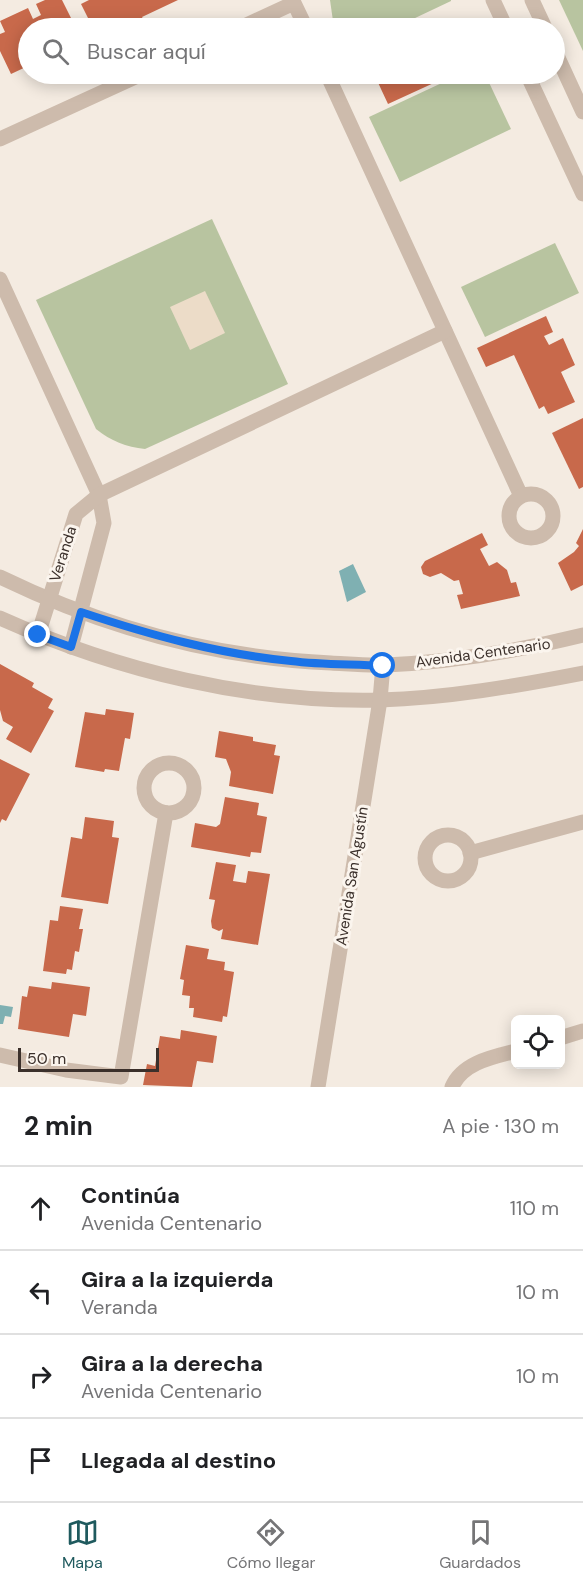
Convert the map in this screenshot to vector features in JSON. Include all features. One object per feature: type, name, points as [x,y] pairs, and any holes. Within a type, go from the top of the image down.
[{"type":"street","points":[[493,0],[501,18]]},
{"type":"street","points":[[532,0],[540,18]]},
{"type":"street","points":[[262,18],[294,3],[301,18]]},
{"type":"street","points":[[565,72],[583,112]]},
{"type":"street","points":[[0,139],[120,84]]},
{"type":"street","points":[[332,84],[521,496]]},
{"type":"street","points":[[532,84],[583,194]]},
{"type":"street","points":[[0,279],[99,495],[446,332]]},
{"type":"street","name":"Veranda","points":[[38,635],[76,514],[99,495],[104,523],[71,647]]},
{"type":"street","name":"Avenida Centenario","points":[[0,577],[48,600],[129,628],[204,648],[291,662],[383,666],[450,661],[515,651],[583,635]]},
{"type":"street","points":[[0,618],[38,635],[123,664],[204,683],[293,697],[380,700],[463,693],[583,674]]},
{"type":"street","name":"Avenida San Agustín","points":[[318,1087],[380,700],[383,666]]},
{"type":"street","points":[[0,1055],[66,1070],[121,1077],[166,813]]},
{"type":"street","points":[[470,852],[583,822]]},
{"type":"street","points":[[565,1037],[583,1031]]},
{"type":"street","points":[[452,1087],[455,1079],[478,1061],[511,1052]]},
{"type":"green space","points":[[330,0],[451,0],[415,18],[333,18]]},
{"type":"green space","points":[[559,0],[583,0],[583,51]]},
{"type":"green space","points":[[440,84],[490,84],[511,129],[400,182],[369,117]]},
{"type":"green space","points":[[212,219],[288,384],[145,449],[119,443],[96,429],[36,300]]},
{"type":"green space","points":[[555,243],[579,293],[485,337],[461,287]]},
{"type":"shaded area","points":[[205,291],[225,333],[190,350],[170,307]]},
{"type":"water","points":[[353,564],[366,592],[347,602],[339,571]]},
{"type":"water","points":[[0,1005],[13,1007],[11,1017],[5,1016],[3,1024],[0,1024]]},
{"type":"building","points":[[45,0],[62,0],[71,18],[35,18],[41,15],[36,4]]},
{"type":"building","points":[[89,0],[178,0],[143,18],[88,18],[81,4]]},
{"type":"building","points":[[28,8],[33,18],[18,18],[18,71],[11,74],[0,51],[0,34],[5,32],[0,21]]},
{"type":"building","points":[[379,84],[432,84],[388,104]]},
{"type":"building","points":[[546,316],[553,332],[544,336],[549,345],[563,338],[575,365],[561,372],[575,402],[548,414],[544,406],[539,409],[514,355],[486,367],[477,348]]},
{"type":"building","points":[[583,418],[583,487],[579,489],[552,433]]},
{"type":"building","points":[[583,529],[583,585],[571,591],[558,563],[579,546],[576,543]]},
{"type":"building","points":[[482,533],[488,545],[480,549],[489,566],[497,562],[507,570],[511,583],[516,582],[520,596],[461,609],[457,595],[463,594],[459,580],[454,581],[441,573],[430,577],[423,574],[421,567],[425,561]]},
{"type":"building","points":[[0,664],[34,683],[32,687],[53,699],[48,708],[54,711],[31,753],[6,739],[13,727],[3,721],[0,710]]},
{"type":"building","points":[[106,709],[134,713],[130,739],[125,738],[119,771],[105,769],[104,772],[75,767],[85,712],[105,715]]},
{"type":"building","points":[[219,731],[253,737],[253,741],[276,745],[274,755],[280,756],[273,794],[229,786],[231,772],[226,759],[215,757]]},
{"type":"building","points":[[0,759],[30,774],[6,821],[2,819],[0,823]]},
{"type":"building","points":[[225,797],[259,803],[257,815],[267,817],[261,853],[251,852],[250,857],[191,847],[195,823],[216,827],[220,824]]},
{"type":"building","points":[[85,817],[114,821],[112,837],[119,838],[108,904],[61,897],[71,837],[82,839]]},
{"type":"building","points":[[216,862],[236,865],[233,881],[246,883],[248,871],[270,874],[258,945],[221,939],[223,929],[219,931],[212,928],[215,900],[209,899]]},
{"type":"building","points":[[60,906],[83,909],[79,929],[83,929],[79,952],[75,951],[72,970],[67,969],[66,974],[43,971],[50,920],[58,921]]},
{"type":"building","points":[[186,945],[209,949],[207,959],[225,962],[224,970],[234,972],[227,1017],[223,1016],[222,1022],[193,1017],[194,1008],[189,1008],[190,996],[182,995],[184,980],[180,979]]},
{"type":"building","points":[[52,982],[90,987],[86,1016],[73,1014],[69,1037],[18,1029],[22,996],[27,997],[29,986],[51,989]]},
{"type":"building","points":[[181,1030],[217,1036],[213,1063],[197,1061],[192,1087],[143,1085],[147,1064],[155,1066],[160,1036],[180,1039]]},
{"type":"route","points":[[38,635],[71,647],[81,612],[129,628],[204,648],[291,662],[383,666]]}]
